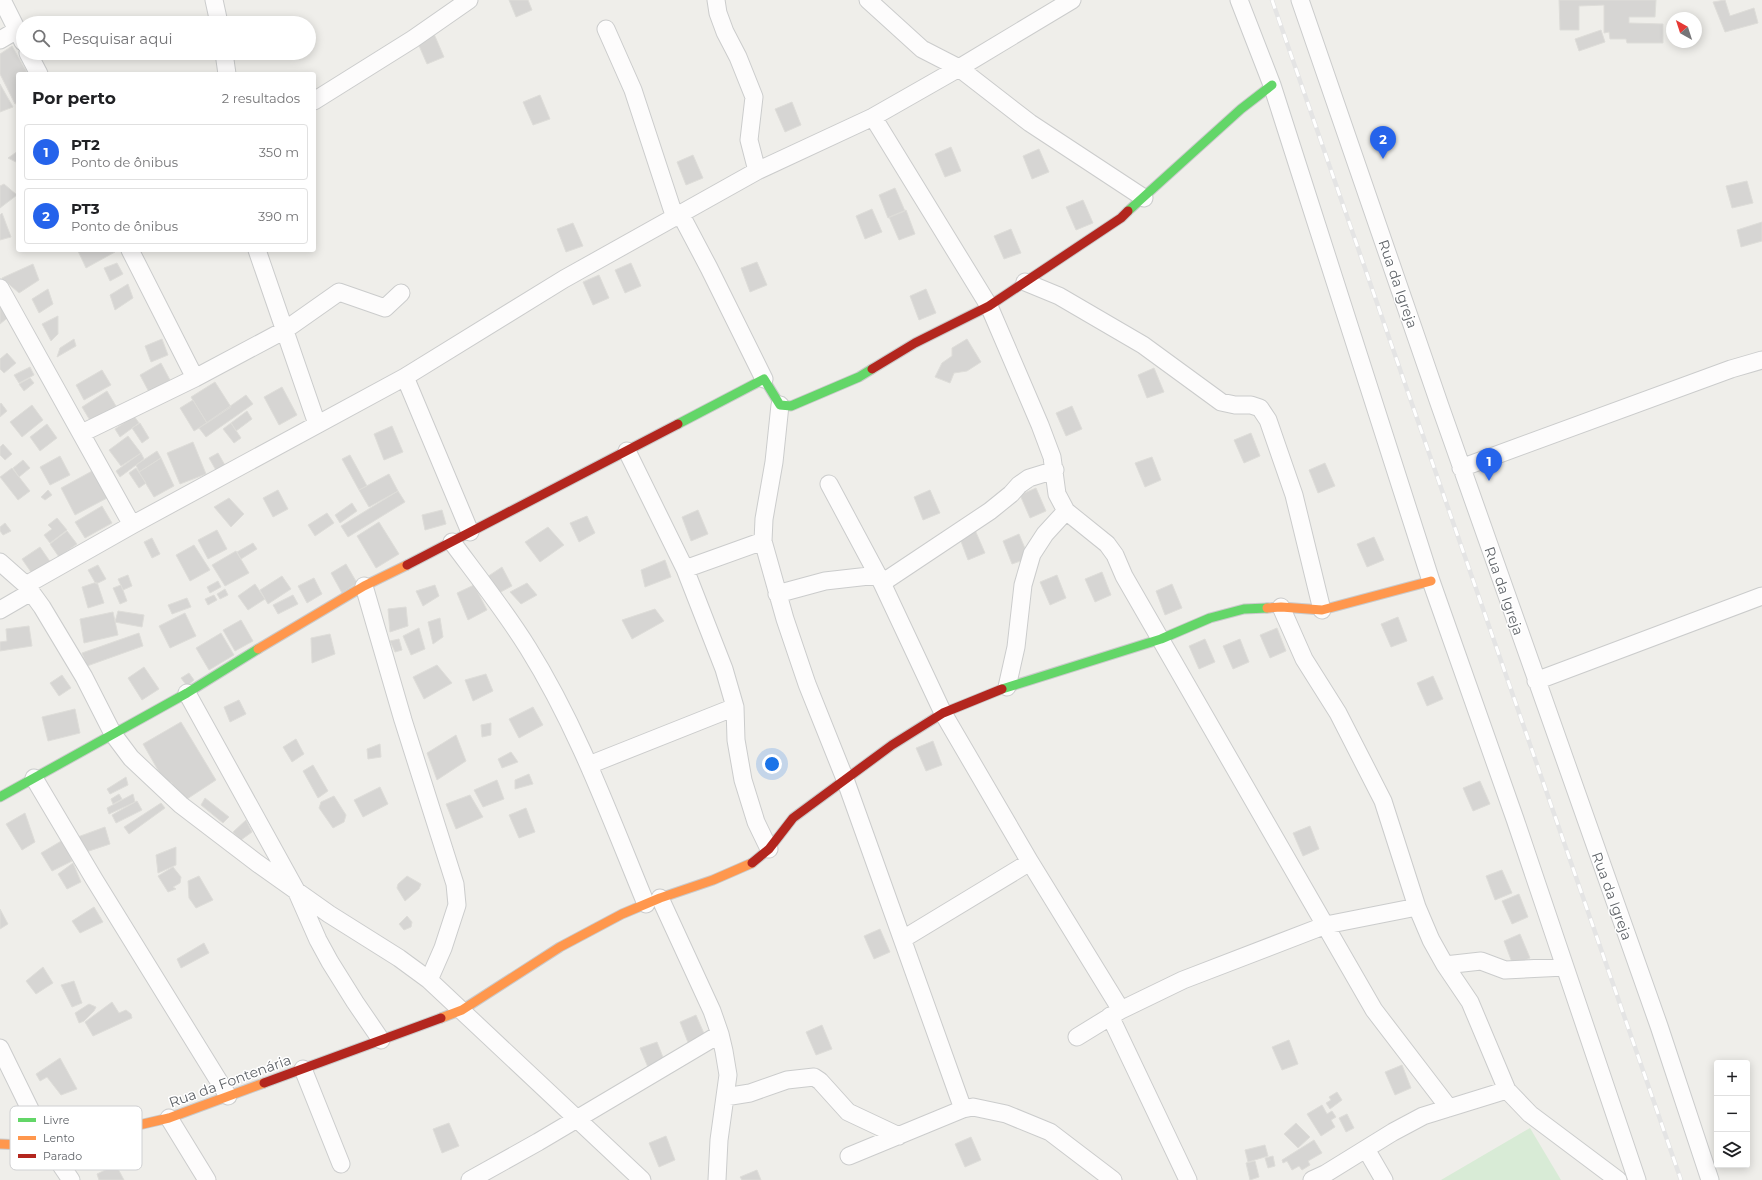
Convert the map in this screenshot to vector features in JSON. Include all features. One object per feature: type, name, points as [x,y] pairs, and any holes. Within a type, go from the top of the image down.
[{"type":"street","points":[[2,0],[16,28]]},
{"type":"street","points":[[214,0],[217,16]]},
{"type":"street","points":[[316,100],[413,39],[469,0]]},
{"type":"street","points":[[716,0],[718,14],[724,32],[738,57],[754,97],[749,140],[757,171]]},
{"type":"street","points":[[868,0],[922,49],[959,68],[1030,123],[1144,198]]},
{"type":"street","points":[[0,610],[29,589],[132,525],[404,377],[564,279],[757,171],[873,117],[959,68],[1072,0]]},
{"type":"street","points":[[1239,0],[1272,85],[1430,581],[1515,819],[1637,1180]]},
{"type":"street","name":"Rua da Igreja","points":[[1300,0],[1461,468],[1656,1019],[1710,1180]]},
{"type":"street","points":[[606,29],[633,90],[678,216],[709,268],[764,379],[780,405],[774,462],[764,519],[763,541],[777,594],[807,684],[845,779],[963,1109]]},
{"type":"street","points":[[0,40],[16,37]]},
{"type":"street","points":[[32,60],[38,72]]},
{"type":"street","points":[[225,60],[227,72]]},
{"type":"street","points":[[780,405],[791,406],[802,402],[859,376],[915,343],[989,306],[1121,218],[1241,109],[1272,85]]},
{"type":"street","points":[[873,117],[989,306],[1052,457],[1055,470],[1057,494],[1066,511],[1107,544],[1374,1010],[1449,1108]]},
{"type":"street","points":[[131,252],[195,378]]},
{"type":"street","points":[[258,252],[317,424]]},
{"type":"street","points":[[1025,282],[1059,296],[1143,345],[1221,402],[1235,405],[1251,405],[1260,408],[1268,420],[1294,495],[1322,610]]},
{"type":"street","points":[[0,288],[132,525]]},
{"type":"street","points":[[82,433],[195,378],[285,330],[338,292],[385,308],[401,293]]},
{"type":"street","points":[[1461,468],[1731,369],[1762,360]]},
{"type":"street","points":[[404,377],[470,532]]},
{"type":"street","points":[[0,797],[187,693],[274,639],[364,586],[402,568],[764,379]]},
{"type":"street","points":[[627,451],[685,570],[724,669],[735,707],[736,740],[743,780],[756,822],[769,849]]},
{"type":"street","points":[[777,594],[825,581],[880,579],[990,511],[1012,494],[1019,485],[1029,478],[1055,470]]},
{"type":"street","points":[[829,484],[880,579],[943,714],[1030,862],[1115,1013],[1188,1180]]},
{"type":"street","points":[[1007,687],[1016,647],[1023,585],[1032,554],[1045,534],[1066,511]]},
{"type":"street","points":[[685,570],[763,541]]},
{"type":"street","points":[[452,542],[498,604],[528,649],[561,708],[653,901],[712,1011],[720,1034],[728,1075],[719,1140],[717,1180]]},
{"type":"street","points":[[0,562],[29,589],[42,607],[84,677],[113,734],[130,758],[181,805],[257,864],[399,958],[428,980],[462,1010],[642,1180]]},
{"type":"street","name":"Rua da Fontenária","points":[[142,1124],[168,1118],[462,1010],[560,947],[622,914],[653,901],[713,880],[753,863],[769,849],[793,818],[892,745],[943,714],[1007,687],[1161,638],[1210,618],[1244,609],[1281,607],[1322,610],[1430,581]]},
{"type":"street","points":[[364,586],[403,720],[455,884],[457,905],[443,948],[428,980]]},
{"type":"street","points":[[1536,681],[1762,596]]},
{"type":"street","points":[[1281,607],[1304,659],[1338,713],[1383,801],[1417,907],[1431,940],[1445,965],[1470,1002],[1507,1090],[1530,1114],[1618,1180]]},
{"type":"street","points":[[187,693],[296,890],[318,940],[330,962],[354,1002],[381,1040]]},
{"type":"street","points":[[589,766],[735,707]]},
{"type":"street","points":[[34,778],[94,879],[228,1096]]},
{"type":"street","points":[[902,939],[1030,862]]},
{"type":"street","points":[[1077,1037],[1115,1013],[1183,980],[1326,925],[1417,907]]},
{"type":"street","points":[[1445,965],[1481,961],[1505,970],[1565,967]]},
{"type":"street","points":[[472,1180],[720,1034]]},
{"type":"street","points":[[0,1048],[28,1106]]},
{"type":"street","points":[[303,1069],[342,1164]]},
{"type":"street","points":[[725,1097],[750,1093],[787,1080],[814,1077],[820,1081],[848,1112],[899,1136]]},
{"type":"street","points":[[1312,1180],[1325,1174],[1423,1116],[1507,1090]]},
{"type":"street","points":[[849,1156],[963,1109],[973,1107],[1006,1114],[1050,1132],[1112,1180]]},
{"type":"street","points":[[168,1118],[207,1180]]},
{"type":"street","name":"Rua da Fontenária","points":[[0,1144],[10,1144]]},
{"type":"street","points":[[1366,1149],[1384,1180]]},
{"type":"street","points":[[66,1170],[71,1180]]},
{"type":"green space","points":[[1530,1128],[1561,1180],[1441,1180]]},
{"type":"building","points":[[509,0],[528,0],[532,10],[516,17]]},
{"type":"building","points":[[1559,0],[1656,0],[1655,17],[1629,17],[1629,23],[1663,24],[1663,43],[1627,43],[1626,39],[1610,39],[1609,32],[1604,33],[1604,5],[1579,6],[1579,30],[1560,30]]},
{"type":"building","points":[[1725,0],[1730,16],[1754,8],[1758,23],[1725,32],[1713,2]]},
{"type":"building","points":[[1601,30],[1605,42],[1579,51],[1575,39]]},
{"type":"building","points":[[434,34],[444,57],[427,64],[417,41]]},
{"type":"building","points":[[12,46],[16,53],[16,60],[20,60],[27,72],[16,72],[15,104],[0,74],[0,54]]},
{"type":"building","points":[[0,84],[13,107],[0,112]]},
{"type":"building","points":[[540,95],[550,119],[533,125],[523,102]]},
{"type":"building","points":[[792,102],[801,125],[785,132],[775,109]]},
{"type":"building","points":[[951,147],[961,171],[945,177],[935,154]]},
{"type":"building","points":[[1039,149],[1049,172],[1032,179],[1023,156]]},
{"type":"building","points":[[16,152],[16,162],[8,158]]},
{"type":"building","points":[[693,155],[703,178],[686,185],[677,162]]},
{"type":"building","points":[[1747,181],[1753,203],[1732,208],[1726,186]]},
{"type":"building","points":[[4,184],[16,196],[0,208],[0,186]]},
{"type":"building","points":[[895,188],[905,211],[888,218],[879,195]]},
{"type":"building","points":[[1083,200],[1093,223],[1076,230],[1066,207]]},
{"type":"building","points":[[872,209],[882,232],[865,239],[856,216]]},
{"type":"building","points":[[906,210],[915,234],[899,240],[889,217]]},
{"type":"building","points":[[2,213],[11,237],[0,240],[0,215]]},
{"type":"building","points":[[1762,222],[1762,241],[1741,247],[1737,230]]},
{"type":"building","points":[[573,223],[583,246],[566,252],[557,229]]},
{"type":"building","points":[[1011,229],[1021,253],[1004,259],[994,236]]},
{"type":"building","points":[[78,252],[115,252],[86,268]]},
{"type":"building","points":[[757,262],[767,285],[750,292],[741,268]]},
{"type":"building","points":[[117,263],[123,274],[110,281],[104,268]]},
{"type":"building","points":[[631,263],[641,286],[625,293],[615,270]]},
{"type":"building","points":[[33,264],[39,280],[19,293],[2,278]]},
{"type":"building","points":[[599,275],[609,298],[593,305],[583,282]]},
{"type":"building","points":[[128,284],[133,298],[115,310],[110,295]]},
{"type":"building","points":[[48,289],[53,304],[39,313],[32,299]]},
{"type":"building","points":[[926,289],[936,313],[919,320],[910,296]]},
{"type":"building","points":[[0,300],[11,315],[0,324]]},
{"type":"building","points":[[58,316],[58,334],[51,341],[42,324]]},
{"type":"building","points":[[74,339],[76,346],[57,357],[60,348]]},
{"type":"building","points":[[162,339],[168,355],[151,362],[145,346]]},
{"type":"building","points":[[967,339],[981,362],[967,371],[954,373],[950,383],[935,377],[942,363],[952,356],[952,348]]},
{"type":"building","points":[[7,353],[16,363],[4,373],[0,369],[0,359]]},
{"type":"building","points":[[161,363],[170,380],[149,392],[140,375]]},
{"type":"building","points":[[30,367],[34,375],[19,383],[14,375]]},
{"type":"building","points":[[1154,368],[1164,392],[1147,398],[1138,375]]},
{"type":"building","points":[[102,370],[111,385],[84,400],[76,385]]},
{"type":"building","points":[[30,378],[34,383],[24,391],[19,384]]},
{"type":"building","points":[[215,382],[231,407],[207,423],[191,397]]},
{"type":"building","points":[[282,387],[297,415],[279,425],[264,397]]},
{"type":"building","points":[[107,391],[116,406],[91,422],[82,407]]},
{"type":"building","points":[[246,395],[253,404],[206,437],[199,428]]},
{"type":"building","points":[[193,400],[207,423],[194,431],[180,408]]},
{"type":"building","points":[[1,403],[7,411],[0,417],[0,404]]},
{"type":"building","points":[[32,405],[43,420],[22,437],[10,422]]},
{"type":"building","points":[[1072,406],[1082,429],[1066,436],[1056,413]]},
{"type":"building","points":[[247,411],[252,419],[236,431],[231,423]]},
{"type":"building","points":[[134,416],[139,423],[120,437],[115,429]]},
{"type":"building","points":[[140,423],[149,438],[142,443],[132,428]]},
{"type":"building","points":[[231,423],[241,438],[234,443],[223,429]]},
{"type":"building","points":[[47,424],[57,438],[40,451],[30,437]]},
{"type":"building","points":[[392,426],[403,452],[384,460],[374,434]]},
{"type":"building","points":[[1251,433],[1260,456],[1244,463],[1234,440]]},
{"type":"building","points":[[128,436],[141,453],[121,466],[109,450]]},
{"type":"building","points":[[193,442],[206,474],[180,484],[167,453]]},
{"type":"building","points":[[3,444],[12,454],[5,460],[0,455],[0,447]]},
{"type":"building","points":[[157,451],[161,458],[139,472],[136,465]]},
{"type":"building","points":[[141,453],[144,459],[120,477],[116,471]]},
{"type":"building","points":[[218,453],[226,467],[217,472],[209,458]]},
{"type":"building","points":[[350,455],[367,486],[359,490],[342,459]]},
{"type":"building","points":[[60,456],[70,475],[50,485],[40,467]]},
{"type":"building","points":[[1152,457],[1161,480],[1145,487],[1135,463]]},
{"type":"building","points":[[161,458],[174,486],[154,497],[139,472]]},
{"type":"building","points":[[23,460],[30,468],[19,477],[13,468]]},
{"type":"building","points":[[1325,463],[1335,486],[1318,493],[1309,470]]},
{"type":"building","points":[[12,468],[30,491],[18,500],[0,477]]},
{"type":"building","points":[[136,468],[146,483],[139,488],[129,473]]},
{"type":"building","points":[[94,470],[109,497],[75,515],[61,488]]},
{"type":"building","points":[[389,474],[398,491],[369,507],[359,490]]},
{"type":"building","points":[[1036,488],[1046,511],[1030,518],[1020,495]]},
{"type":"building","points":[[48,490],[52,495],[45,500],[41,497]]},
{"type":"building","points":[[278,490],[288,509],[273,517],[263,498]]},
{"type":"building","points":[[930,490],[940,513],[923,520],[914,497]]},
{"type":"building","points":[[398,491],[405,502],[348,537],[341,526]]},
{"type":"building","points":[[229,498],[244,514],[231,527],[214,507]]},
{"type":"building","points":[[352,503],[357,511],[340,523],[335,515]]},
{"type":"building","points":[[102,506],[112,523],[85,538],[75,522]]},
{"type":"building","points":[[442,510],[446,524],[425,530],[422,515]]},
{"type":"building","points":[[698,510],[708,534],[691,541],[682,517]]},
{"type":"building","points":[[327,513],[334,523],[315,536],[308,525]]},
{"type":"building","points":[[587,516],[595,533],[579,542],[570,523]]},
{"type":"building","points":[[57,518],[67,530],[50,543],[44,535],[52,529],[48,525]]},
{"type":"building","points":[[379,522],[399,554],[376,568],[357,536]]},
{"type":"building","points":[[5,523],[11,531],[3,535],[0,531],[0,527]]},
{"type":"building","points":[[548,527],[564,545],[540,562],[525,542]]},
{"type":"building","points":[[217,530],[227,549],[208,559],[198,540]]},
{"type":"building","points":[[975,530],[985,553],[968,560],[959,536]]},
{"type":"building","points":[[67,531],[77,544],[59,557],[50,544]]},
{"type":"building","points":[[1019,534],[1029,558],[1012,564],[1003,541]]},
{"type":"building","points":[[1374,537],[1384,560],[1367,567],[1357,544]]},
{"type":"building","points":[[152,538],[160,554],[152,558],[144,542]]},
{"type":"building","points":[[253,543],[257,549],[241,559],[237,552]]},
{"type":"building","points":[[194,545],[210,570],[190,581],[176,555]]},
{"type":"building","points":[[40,547],[51,563],[33,575],[22,559]]},
{"type":"building","points":[[236,551],[249,573],[225,586],[212,565]]},
{"type":"building","points":[[665,560],[671,577],[645,587],[641,570]]},
{"type":"building","points":[[346,564],[357,583],[342,593],[331,573]]},
{"type":"building","points":[[98,565],[106,579],[96,584],[88,570]]},
{"type":"building","points":[[502,567],[512,586],[497,594],[487,577]]},
{"type":"building","points":[[1102,572],[1111,595],[1095,602],[1085,579]]},
{"type":"building","points":[[128,575],[132,586],[123,590],[118,579]]},
{"type":"building","points":[[1057,575],[1066,598],[1050,605],[1040,582]]},
{"type":"building","points":[[282,576],[291,589],[268,604],[260,590]]},
{"type":"building","points":[[314,578],[322,594],[307,603],[298,586]]},
{"type":"building","points":[[218,581],[221,587],[210,593],[207,587]]},
{"type":"building","points":[[97,582],[104,603],[88,608],[82,587]]},
{"type":"building","points":[[527,583],[537,595],[521,604],[510,592]]},
{"type":"building","points":[[255,584],[265,599],[248,610],[238,596]]},
{"type":"building","points":[[1172,584],[1182,608],[1165,615],[1156,591]]},
{"type":"building","points":[[121,585],[127,601],[120,604],[113,588]]},
{"type":"building","points":[[435,585],[439,596],[423,606],[416,591]]},
{"type":"building","points":[[474,585],[487,610],[468,620],[457,593]]},
{"type":"building","points":[[225,589],[228,595],[220,599],[217,594]]},
{"type":"building","points":[[214,595],[217,600],[208,605],[205,599]]},
{"type":"building","points":[[293,595],[298,604],[278,614],[273,605]]},
{"type":"building","points":[[187,598],[191,607],[172,614],[168,605]]},
{"type":"building","points":[[406,607],[408,626],[390,632],[388,609]]},
{"type":"building","points":[[655,609],[664,621],[632,639],[622,620]]},
{"type":"building","points":[[118,611],[144,615],[142,627],[115,622]]},
{"type":"building","points":[[113,612],[118,635],[84,643],[80,619]]},
{"type":"building","points":[[185,613],[196,636],[170,648],[159,626]]},
{"type":"building","points":[[1398,617],[1407,641],[1391,647],[1381,624]]},
{"type":"building","points":[[440,618],[443,637],[433,644],[428,622]]},
{"type":"building","points":[[241,620],[253,641],[235,651],[223,630]]},
{"type":"building","points":[[29,626],[32,646],[0,651],[0,642],[7,641],[6,629]]},
{"type":"building","points":[[419,628],[425,649],[411,655],[403,636]]},
{"type":"building","points":[[1277,628],[1286,651],[1270,658],[1260,635]]},
{"type":"building","points":[[139,633],[143,646],[87,666],[82,653]]},
{"type":"building","points":[[221,633],[234,655],[209,670],[196,648]]},
{"type":"building","points":[[330,634],[335,654],[312,663],[311,638]]},
{"type":"building","points":[[399,639],[402,650],[395,652],[390,641]]},
{"type":"building","points":[[1205,639],[1215,662],[1199,669],[1189,646]]},
{"type":"building","points":[[1240,639],[1249,662],[1233,669],[1223,646]]},
{"type":"building","points":[[437,665],[452,683],[424,699],[413,677]]},
{"type":"building","points":[[144,667],[159,689],[142,700],[128,678]]},
{"type":"building","points":[[189,673],[194,680],[187,686],[181,678]]},
{"type":"building","points":[[486,674],[493,691],[473,701],[465,680]]},
{"type":"building","points":[[62,675],[71,688],[59,696],[50,683]]},
{"type":"building","points":[[1433,676],[1443,699],[1427,706],[1417,683]]},
{"type":"building","points":[[239,700],[246,714],[230,722],[224,707]]},
{"type":"building","points":[[533,707],[543,725],[519,738],[509,719]]},
{"type":"building","points":[[75,709],[80,733],[48,741],[42,717]]},
{"type":"building","points":[[181,722],[216,780],[184,801],[171,782],[166,784],[143,744]]},
{"type":"building","points":[[491,723],[491,735],[482,737],[481,725]]},
{"type":"building","points":[[456,735],[466,761],[437,780],[427,753]]},
{"type":"building","points":[[296,739],[304,754],[292,762],[283,747]]},
{"type":"building","points":[[933,741],[942,765],[926,771],[916,748]]},
{"type":"building","points":[[380,744],[381,757],[368,759],[367,749]]},
{"type":"building","points":[[511,752],[518,762],[502,768],[498,759]]},
{"type":"building","points":[[313,765],[328,791],[318,798],[303,771]]},
{"type":"building","points":[[529,774],[533,784],[515,789],[515,780]]},
{"type":"building","points":[[126,777],[128,785],[110,794],[107,789]]},
{"type":"building","points":[[497,780],[504,799],[483,807],[474,790]]},
{"type":"building","points":[[1480,781],[1490,804],[1473,811],[1463,788]]},
{"type":"building","points":[[380,787],[388,804],[363,817],[354,800]]},
{"type":"building","points":[[119,794],[122,799],[113,804],[111,799]]},
{"type":"building","points":[[133,794],[135,802],[109,814],[107,808]]},
{"type":"building","points":[[470,795],[483,817],[456,829],[446,804]]},
{"type":"building","points":[[334,796],[346,815],[344,822],[333,828],[319,808],[321,802]]},
{"type":"building","points":[[205,798],[229,817],[223,823],[201,805]]},
{"type":"building","points":[[137,801],[142,810],[116,823],[112,815]]},
{"type":"building","points":[[161,803],[165,808],[129,834],[124,827]]},
{"type":"building","points":[[526,808],[535,832],[519,838],[509,815]]},
{"type":"building","points":[[25,813],[35,842],[22,850],[6,824]]},
{"type":"building","points":[[246,820],[252,832],[241,840],[233,832]]},
{"type":"building","points":[[1310,826],[1319,849],[1303,856],[1293,833]]},
{"type":"building","points":[[105,827],[110,844],[83,853],[75,838]]},
{"type":"building","points":[[63,840],[72,861],[52,871],[41,853]]},
{"type":"building","points":[[176,847],[176,865],[158,873],[156,855]]},
{"type":"building","points":[[73,863],[81,882],[67,889],[58,874]]},
{"type":"building","points":[[173,867],[181,877],[180,883],[173,887],[176,889],[168,892],[158,876]]},
{"type":"building","points":[[1502,870],[1512,893],[1495,900],[1486,876]]},
{"type":"building","points":[[199,876],[213,900],[196,908],[189,898],[188,881]]},
{"type":"building","points":[[407,876],[421,884],[419,889],[405,901],[397,888],[398,884]]},
{"type":"building","points":[[1519,894],[1528,917],[1512,924],[1502,901]]},
{"type":"building","points":[[94,907],[103,922],[80,933],[72,921]]},
{"type":"building","points":[[0,909],[8,924],[0,929]]},
{"type":"building","points":[[407,916],[412,922],[411,927],[404,930],[399,924]]},
{"type":"building","points":[[880,929],[890,952],[874,959],[864,936]]},
{"type":"building","points":[[1520,934],[1530,958],[1513,965],[1504,941]]},
{"type":"building","points":[[204,943],[209,953],[181,968],[177,959]]},
{"type":"building","points":[[43,967],[53,983],[36,994],[26,981]]},
{"type":"building","points":[[74,981],[82,1003],[72,1007],[61,985]]},
{"type":"building","points":[[112,1002],[119,1013],[126,1010],[131,1014],[132,1018],[93,1036],[85,1022]]},
{"type":"building","points":[[89,1004],[96,1007],[94,1011],[84,1021],[79,1023],[75,1013]]},
{"type":"building","points":[[696,1015],[706,1038],[689,1045],[680,1022]]},
{"type":"building","points":[[822,1025],[832,1049],[816,1055],[806,1032]]},
{"type":"building","points":[[1289,1040],[1298,1064],[1282,1070],[1272,1047]]},
{"type":"building","points":[[657,1042],[666,1065],[650,1072],[640,1048]]},
{"type":"building","points":[[60,1058],[77,1089],[61,1095],[47,1077],[40,1081],[36,1074]]},
{"type":"building","points":[[1402,1065],[1411,1088],[1395,1095],[1385,1072]]},
{"type":"building","points":[[1337,1092],[1342,1100],[1330,1109],[1326,1103],[1331,1100],[1329,1097]]},
{"type":"building","points":[[1322,1105],[1327,1114],[1332,1111],[1336,1117],[1331,1120],[1335,1127],[1321,1136],[1307,1114]]},
{"type":"building","points":[[1347,1114],[1354,1128],[1346,1132],[1339,1118]]},
{"type":"building","points":[[449,1123],[459,1146],[442,1153],[433,1129]]},
{"type":"building","points":[[1296,1123],[1310,1137],[1298,1148],[1284,1134]]},
{"type":"building","points":[[666,1136],[675,1160],[659,1167],[649,1143]]},
{"type":"building","points":[[971,1137],[981,1160],[965,1167],[955,1144]]},
{"type":"building","points":[[1314,1140],[1322,1153],[1308,1161],[1310,1165],[1302,1170],[1299,1166],[1292,1170],[1287,1161],[1283,1163],[1282,1160]]},
{"type":"building","points":[[1265,1145],[1268,1156],[1248,1162],[1245,1150]]},
{"type":"building","points":[[1273,1156],[1275,1166],[1268,1168],[1265,1158]]},
{"type":"building","points":[[1255,1161],[1259,1177],[1250,1180],[1246,1163]]},
{"type":"building","points":[[105,1170],[119,1170],[124,1180],[99,1180],[97,1174]]},
{"type":"building","points":[[757,1170],[761,1180],[742,1180],[740,1177]]},
{"type":"railway","points":[[1272,0],[1681,1180]]},
{"type":"traffic: fast","points":[[1128,211],[1241,109],[1272,85]]},
{"type":"traffic: fast","points":[[678,424],[764,379],[780,405],[791,406],[859,377],[872,369]]},
{"type":"traffic: fast","points":[[1002,689],[1161,639],[1210,618],[1244,609],[1267,608]]},
{"type":"traffic: fast","points":[[0,797],[187,693],[258,649]]},
{"type":"traffic: slow","points":[[258,649],[364,586],[407,565]]},
{"type":"traffic: slow","points":[[1267,608],[1281,607],[1322,610],[1431,581]]},
{"type":"traffic: slow","points":[[441,1018],[462,1010],[560,947],[622,914],[660,898],[713,880],[752,863]]},
{"type":"traffic: slow","points":[[142,1124],[169,1118],[264,1083]]},
{"type":"traffic: slow","points":[[0,1144],[10,1144]]},
{"type":"traffic: jam","points":[[872,369],[915,343],[989,306],[1121,218],[1128,211]]},
{"type":"traffic: jam","points":[[407,565],[678,424]]},
{"type":"traffic: jam","points":[[752,863],[769,849],[793,818],[892,745],[943,713],[1002,689]]},
{"type":"traffic: jam","points":[[264,1083],[441,1018]]},
{"type":"place","name":"PT3","points":[[1383,159]]},
{"type":"place","name":"PT2","points":[[1489,481]]}]
